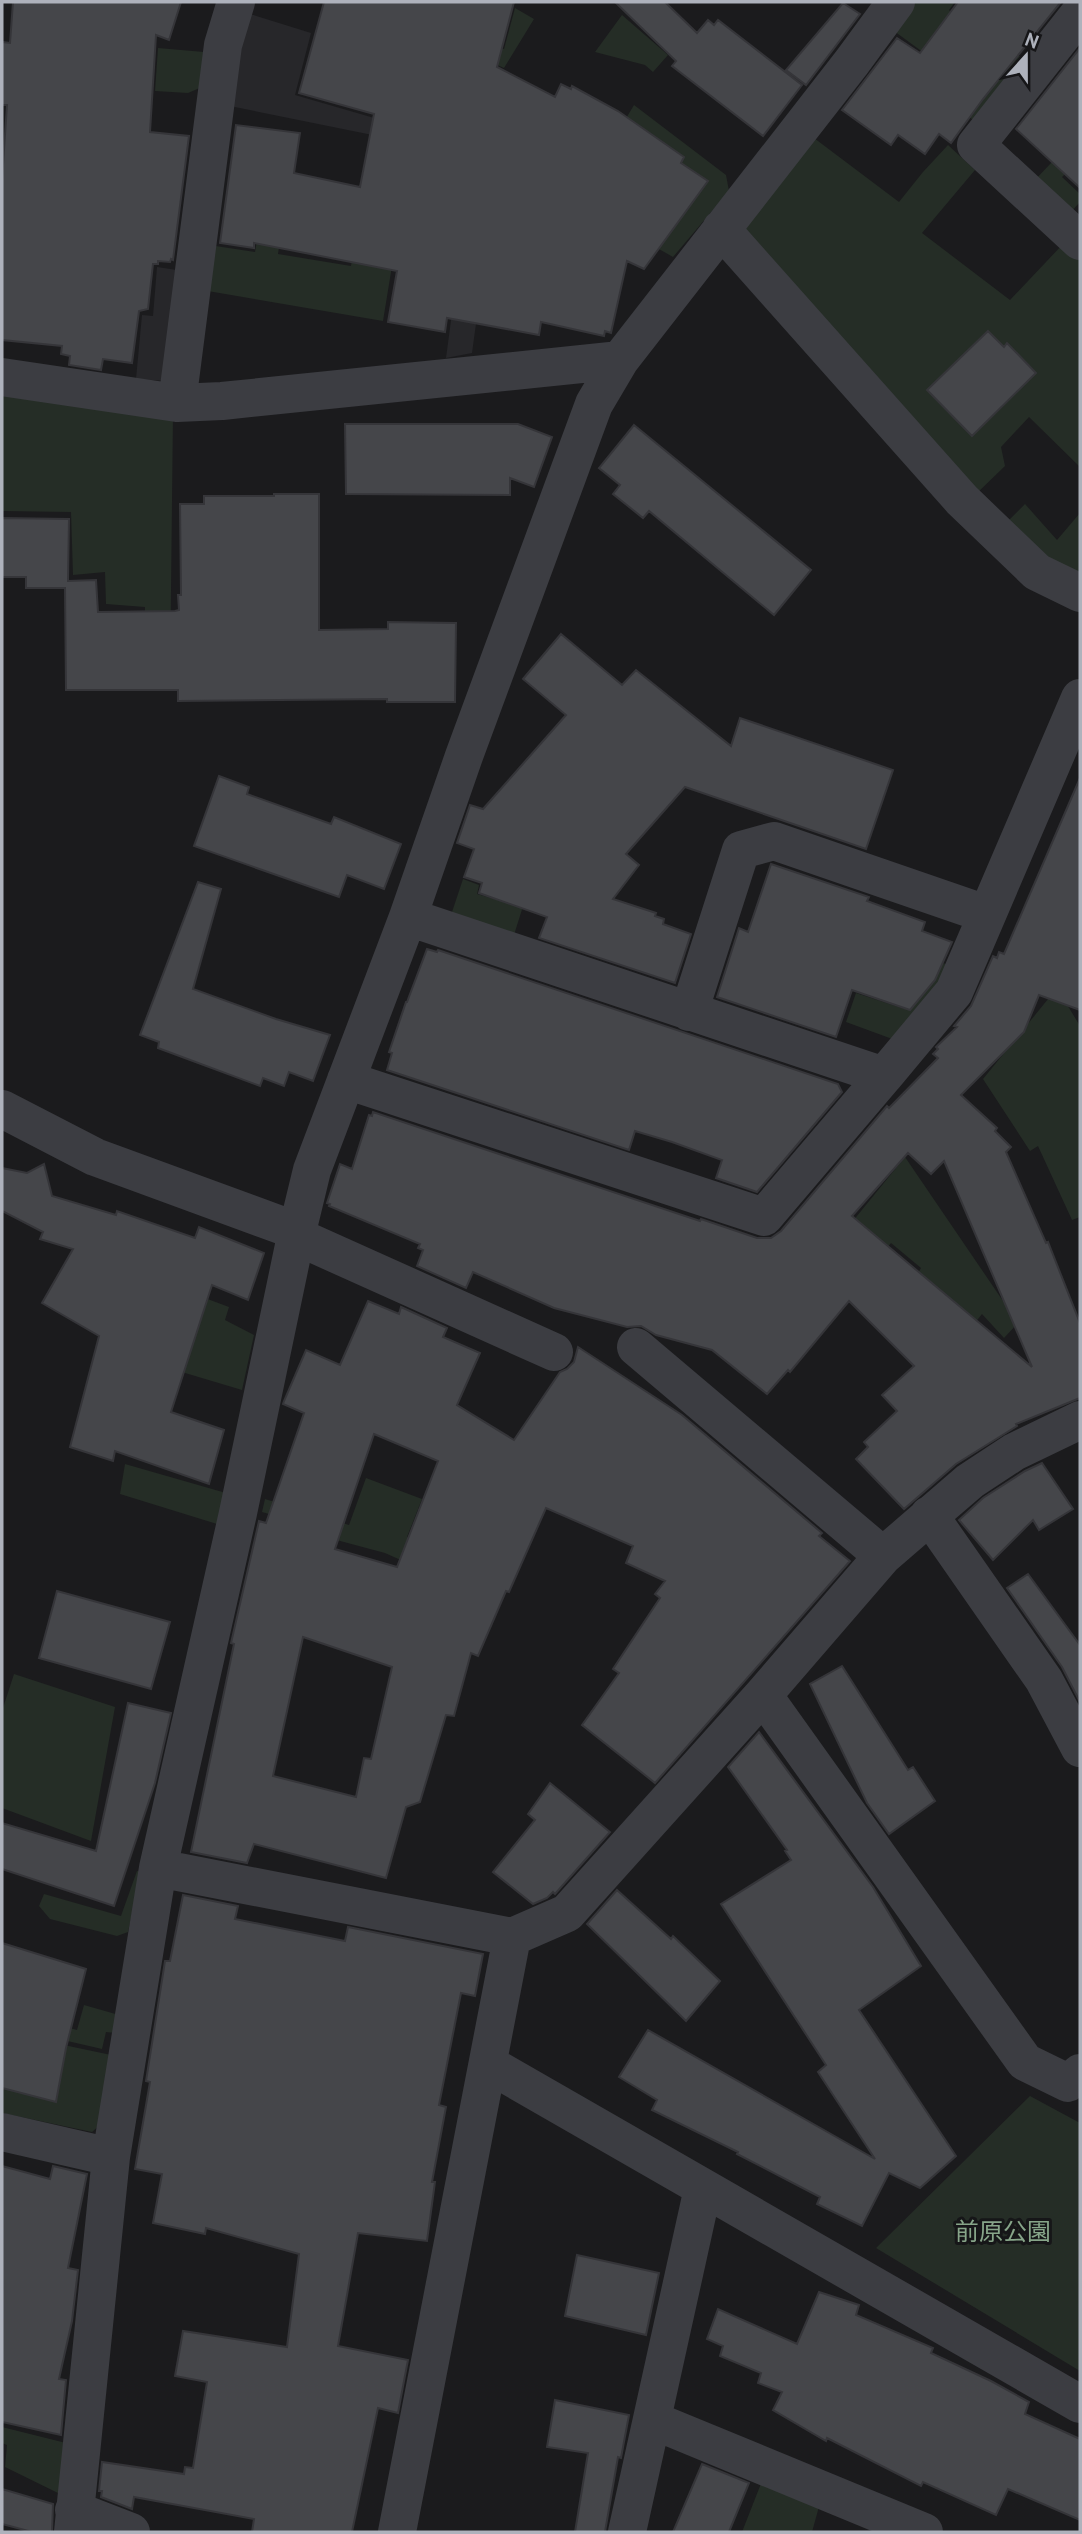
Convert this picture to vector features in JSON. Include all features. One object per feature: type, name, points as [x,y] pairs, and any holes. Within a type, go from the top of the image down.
[{"type":"street","points":[[177,403],[221,58],[236,2]]},
{"type":"street","points":[[131,2532],[73,2521],[111,2157],[158,1868],[312,1170],[408,917],[464,756],[594,404],[620,360],[896,2]]},
{"type":"street","points":[[1080,13],[975,145],[1080,241]]},
{"type":"street","points":[[721,229],[962,500],[1037,572],[1080,593]]},
{"type":"street","points":[[2,377],[177,403],[222,401],[620,360]]},
{"type":"street","points":[[346,1080],[764,1217],[954,992],[1080,698]]},
{"type":"street","points":[[689,1012],[741,850],[775,841],[986,914]]},
{"type":"street","points":[[408,917],[884,1076]]},
{"type":"street","points":[[2,1109],[94,1157],[296,1234],[554,1352]]},
{"type":"street","points":[[636,1347],[883,1556]]},
{"type":"street","points":[[158,1868],[512,1937],[567,1913],[763,1695],[883,1556],[970,1481],[1014,1452],[1080,1420]]},
{"type":"street","points":[[929,1515],[1044,1680],[1080,1748]]},
{"type":"street","points":[[763,1695],[1025,2062],[1076,2082]]},
{"type":"street","points":[[397,2532],[512,1937]]},
{"type":"street","points":[[488,2064],[1080,2404]]},
{"type":"street","points":[[2,2132],[111,2157]]},
{"type":"street","points":[[627,2532],[703,2188]]},
{"type":"street","points":[[652,2420],[924,2532]]},
{"type":"shaded area","points":[[247,13],[311,33],[295,95],[419,131],[417,144],[230,106]]},
{"type":"shaded area","points":[[157,267],[177,270],[167,381],[136,379],[142,315],[153,316]]},
{"type":"shaded area","points":[[456,283],[481,287],[472,353],[446,358]]},
{"type":"green space","points":[[916,2],[955,2],[949,10],[951,12],[1027,61],[980,125],[910,73],[924,53],[894,31]]},
{"type":"green space","points":[[515,8],[534,19],[504,68],[455,46],[457,40],[504,49]]},
{"type":"green space","points":[[622,15],[668,55],[653,72],[645,65],[595,52]]},
{"type":"green space","points":[[158,48],[204,52],[202,87],[188,93],[155,91]]},
{"type":"green space","points":[[634,105],[726,175],[729,191],[673,257],[592,211],[588,182]]},
{"type":"green space","points":[[814,138],[899,202],[948,145],[975,170],[922,233],[1010,300],[1064,243],[1080,258],[1080,467],[1029,417],[1001,447],[1005,466],[975,495],[736,225]]},
{"type":"green space","points":[[1052,162],[1065,174],[1062,177],[1080,194],[1080,202],[1069,214],[1033,182]]},
{"type":"green space","points":[[288,187],[278,254],[351,266],[352,259],[392,266],[383,321],[202,290],[209,245],[255,252],[260,223]]},
{"type":"green space","points":[[2,391],[173,414],[170,680],[145,678],[145,607],[106,604],[105,572],[73,575],[71,512],[2,511]]},
{"type":"green space","points":[[1025,504],[1057,540],[1080,513],[1080,585],[1005,524]]},
{"type":"green space","points":[[463,879],[479,885],[477,894],[501,901],[504,894],[525,900],[513,938],[450,918]]},
{"type":"green space","points":[[929,959],[949,965],[943,980],[895,1040],[846,1022],[856,993],[905,1009]]},
{"type":"green space","points":[[1057,988],[1080,1026],[1080,1217],[1072,1220],[1038,1146],[1030,1151],[983,1079]]},
{"type":"green space","points":[[905,1157],[1018,1323],[1004,1338],[982,1314],[974,1324],[918,1273],[921,1268],[891,1243],[829,1319],[826,1254]]},
{"type":"green space","points":[[162,1282],[229,1307],[225,1320],[254,1335],[242,1390],[125,1355]]},
{"type":"green space","points":[[125,1464],[226,1493],[217,1524],[120,1494]]},
{"type":"green space","points":[[366,1478],[422,1499],[407,1537],[429,1546],[421,1569],[385,1553],[329,1538],[331,1532],[262,1512],[265,1499],[349,1525]]},
{"type":"green space","points":[[14,1674],[115,1707],[91,1841],[2,1808],[2,1711]]},
{"type":"green space","points":[[137,1871],[141,1872],[128,1932],[117,1936],[50,1919],[39,1906],[44,1894],[121,1916]]},
{"type":"green space","points":[[84,2005],[119,2015],[115,2033],[106,2032],[102,2049],[20,2030],[24,2015],[77,2030]]},
{"type":"green space","points":[[2,2032],[116,2056],[102,2123],[92,2132],[2,2113]]},
{"type":"green space","name":"前原公園","points":[[1030,2096],[1080,2123],[1080,2371],[876,2248]]},
{"type":"green space","points":[[2,2427],[66,2443],[60,2494],[5,2467],[7,2445],[2,2443]]},
{"type":"green space","points":[[762,2481],[820,2503],[812,2532],[742,2532]]},
{"type":"building","points":[[13,2],[181,2],[169,40],[156,35],[150,132],[189,136],[173,260],[153,264],[148,309],[139,311],[132,363],[103,359],[101,370],[69,365],[70,356],[61,354],[62,346],[2,340],[2,179],[7,105],[2,105],[2,42],[10,43]]},
{"type":"building","points":[[324,2],[514,2],[497,67],[555,97],[561,84],[571,89],[572,86],[618,111],[684,157],[681,163],[708,181],[644,269],[627,261],[611,333],[605,331],[604,336],[541,322],[539,335],[447,318],[445,332],[388,322],[397,271],[254,243],[254,248],[220,243],[236,125],[300,133],[294,173],[360,187],[374,114],[299,93]]},
{"type":"building","points":[[615,2],[665,2],[697,33],[708,20],[714,25],[718,20],[802,85],[763,136],[672,66],[676,61]]},
{"type":"building","points":[[958,2],[1061,2],[951,143],[939,134],[925,154],[898,135],[891,145],[842,110],[897,38],[920,53]]},
{"type":"building","points":[[843,3],[860,14],[806,85],[786,70]]},
{"type":"building","points":[[1080,48],[1080,188],[1016,129]]},
{"type":"building","points":[[988,331],[1004,347],[1007,343],[1036,373],[972,436],[927,390]]},
{"type":"building","points":[[345,424],[518,424],[552,437],[534,487],[510,478],[510,495],[346,494]]},
{"type":"building","points":[[634,425],[811,570],[774,615],[649,511],[643,518],[613,494],[620,485],[599,468]]},
{"type":"building","points":[[319,494],[319,630],[388,629],[388,622],[456,623],[455,702],[387,702],[387,699],[178,701],[178,690],[66,690],[65,588],[26,588],[26,577],[2,577],[2,518],[69,519],[68,581],[96,580],[98,612],[175,611],[179,610],[178,595],[181,595],[180,504],[204,504],[204,496]]},
{"type":"building","points":[[561,634],[622,685],[636,670],[731,746],[740,718],[893,770],[866,849],[685,787],[626,854],[639,865],[613,899],[656,913],[655,916],[664,919],[663,924],[691,934],[675,983],[539,938],[547,917],[479,893],[482,883],[464,877],[474,849],[457,843],[470,805],[483,809],[566,715],[523,679]]},
{"type":"building","points":[[219,776],[249,787],[247,794],[331,824],[334,817],[401,844],[384,889],[347,875],[339,897],[194,846]]},
{"type":"building","points":[[1080,778],[1080,1010],[1039,995],[1024,1032],[961,1095],[997,1128],[995,1131],[1011,1147],[1006,1152],[1046,1243],[1048,1242],[1080,1323],[1080,1398],[1016,1424],[1017,1426],[956,1464],[904,1509],[856,1459],[868,1447],[864,1442],[897,1411],[882,1395],[914,1366],[849,1301],[790,1372],[788,1370],[767,1394],[712,1350],[656,1335],[641,1326],[627,1327],[554,1308],[473,1272],[466,1288],[417,1266],[423,1250],[418,1248],[420,1244],[327,1203],[340,1164],[352,1169],[369,1115],[372,1116],[373,1112],[700,1221],[701,1219],[757,1238],[771,1238],[781,1231],[887,1106],[889,1108],[938,1058],[933,1054],[938,1049],[936,1047],[957,1027],[954,1026],[971,1006],[993,956],[997,958],[999,952],[1004,954]],"holes":[[[908,1153],[931,1174],[944,1161],[1032,1367],[852,1216]]]},
{"type":"building","points":[[771,864],[869,897],[867,901],[925,922],[922,931],[952,942],[935,980],[910,1010],[852,990],[836,1037],[717,997],[739,928],[748,932]]},
{"type":"building","points":[[198,882],[221,889],[193,989],[330,1035],[313,1081],[289,1072],[284,1086],[263,1078],[260,1086],[158,1048],[159,1042],[140,1035]]},
{"type":"building","points":[[427,949],[438,950],[838,1084],[842,1092],[757,1192],[716,1178],[722,1160],[672,1142],[635,1131],[629,1150],[387,1070],[392,1053],[389,1052]]},
{"type":"building","points":[[44,1164],[52,1196],[116,1215],[117,1211],[195,1238],[199,1227],[264,1253],[248,1300],[212,1285],[171,1412],[224,1430],[209,1484],[115,1451],[113,1461],[70,1447],[99,1336],[42,1303],[73,1249],[40,1239],[43,1232],[2,1211],[2,1168],[27,1173]]},
{"type":"building","points":[[368,1301],[399,1314],[401,1307],[447,1328],[443,1337],[480,1353],[457,1405],[514,1440],[560,1372],[574,1362],[578,1347],[682,1415],[822,1533],[819,1536],[850,1561],[655,1783],[582,1725],[619,1673],[613,1669],[660,1598],[655,1594],[665,1581],[626,1563],[633,1546],[546,1508],[478,1656],[471,1653],[454,1716],[446,1715],[420,1802],[406,1807],[386,1878],[254,1844],[247,1863],[191,1852],[234,1644],[231,1643],[259,1521],[266,1523],[304,1413],[283,1404],[306,1350],[340,1365]],"holes":[[[374,1434],[438,1461],[397,1567],[335,1549]],[[303,1637],[392,1667],[371,1759],[364,1758],[356,1797],[273,1776]]]},
{"type":"building","points":[[1042,1463],[1073,1509],[1039,1530],[1033,1520],[993,1560],[959,1520],[983,1498]]},
{"type":"building","points":[[1028,1574],[1080,1645],[1080,1702],[1062,1667],[1007,1588]]},
{"type":"building","points":[[57,1591],[170,1622],[151,1689],[39,1658]]},
{"type":"building","points":[[842,1666],[908,1770],[913,1767],[935,1801],[889,1834],[867,1803],[810,1684]]},
{"type":"building","points":[[128,1703],[171,1713],[155,1783],[114,1906],[2,1869],[2,1823],[96,1851]]},
{"type":"building","points":[[759,1732],[873,1887],[921,1966],[859,2010],[956,2156],[920,2188],[889,2173],[862,2226],[817,2204],[820,2197],[737,2154],[738,2152],[652,2110],[657,2100],[619,2077],[648,2030],[875,2159],[818,2072],[826,2065],[721,1904],[791,1860],[785,1851],[787,1850],[728,1767]]},
{"type":"building","points":[[550,1783],[610,1832],[555,1894],[553,1892],[533,1904],[493,1872],[535,1820],[528,1814]]},
{"type":"building","points":[[617,1890],[671,1939],[673,1936],[720,1981],[686,2021],[587,1924]]},
{"type":"building","points":[[183,1895],[238,1906],[235,1919],[345,1941],[348,1927],[483,1954],[475,1996],[461,1993],[439,2105],[446,2107],[432,2182],[435,2182],[427,2241],[358,2233],[338,2346],[408,2360],[398,2413],[378,2408],[352,2532],[252,2532],[254,2519],[134,2497],[132,2509],[101,2497],[102,2491],[99,2491],[102,2462],[184,2474],[185,2467],[193,2468],[207,2382],[175,2376],[183,2331],[287,2347],[299,2254],[206,2228],[205,2234],[153,2223],[162,2174],[135,2169],[150,2082],[146,2081],[165,1961],[170,1961]]},
{"type":"building","points":[[2,1943],[86,1969],[66,2048],[56,2102],[2,2088]]},
{"type":"building","points":[[2,2166],[50,2179],[53,2166],[87,2174],[68,2268],[78,2270],[72,2321],[59,2379],[66,2380],[61,2435],[2,2422]]},
{"type":"building","points":[[577,2255],[659,2273],[646,2335],[565,2316]]},
{"type":"building","points":[[819,2292],[859,2305],[856,2315],[933,2348],[931,2353],[1029,2402],[1025,2414],[1080,2439],[1080,2520],[1008,2489],[996,2515],[923,2482],[921,2486],[827,2438],[826,2441],[773,2410],[782,2392],[758,2383],[761,2373],[720,2356],[723,2346],[707,2339],[718,2309],[797,2344]]},
{"type":"building","points":[[555,2400],[629,2415],[621,2458],[618,2457],[605,2532],[575,2532],[588,2453],[547,2447]]},
{"type":"building","points":[[702,2464],[749,2483],[729,2532],[673,2532]]},
{"type":"building","points":[[2,2489],[53,2504],[52,2532],[32,2532],[2,2524]]}]
